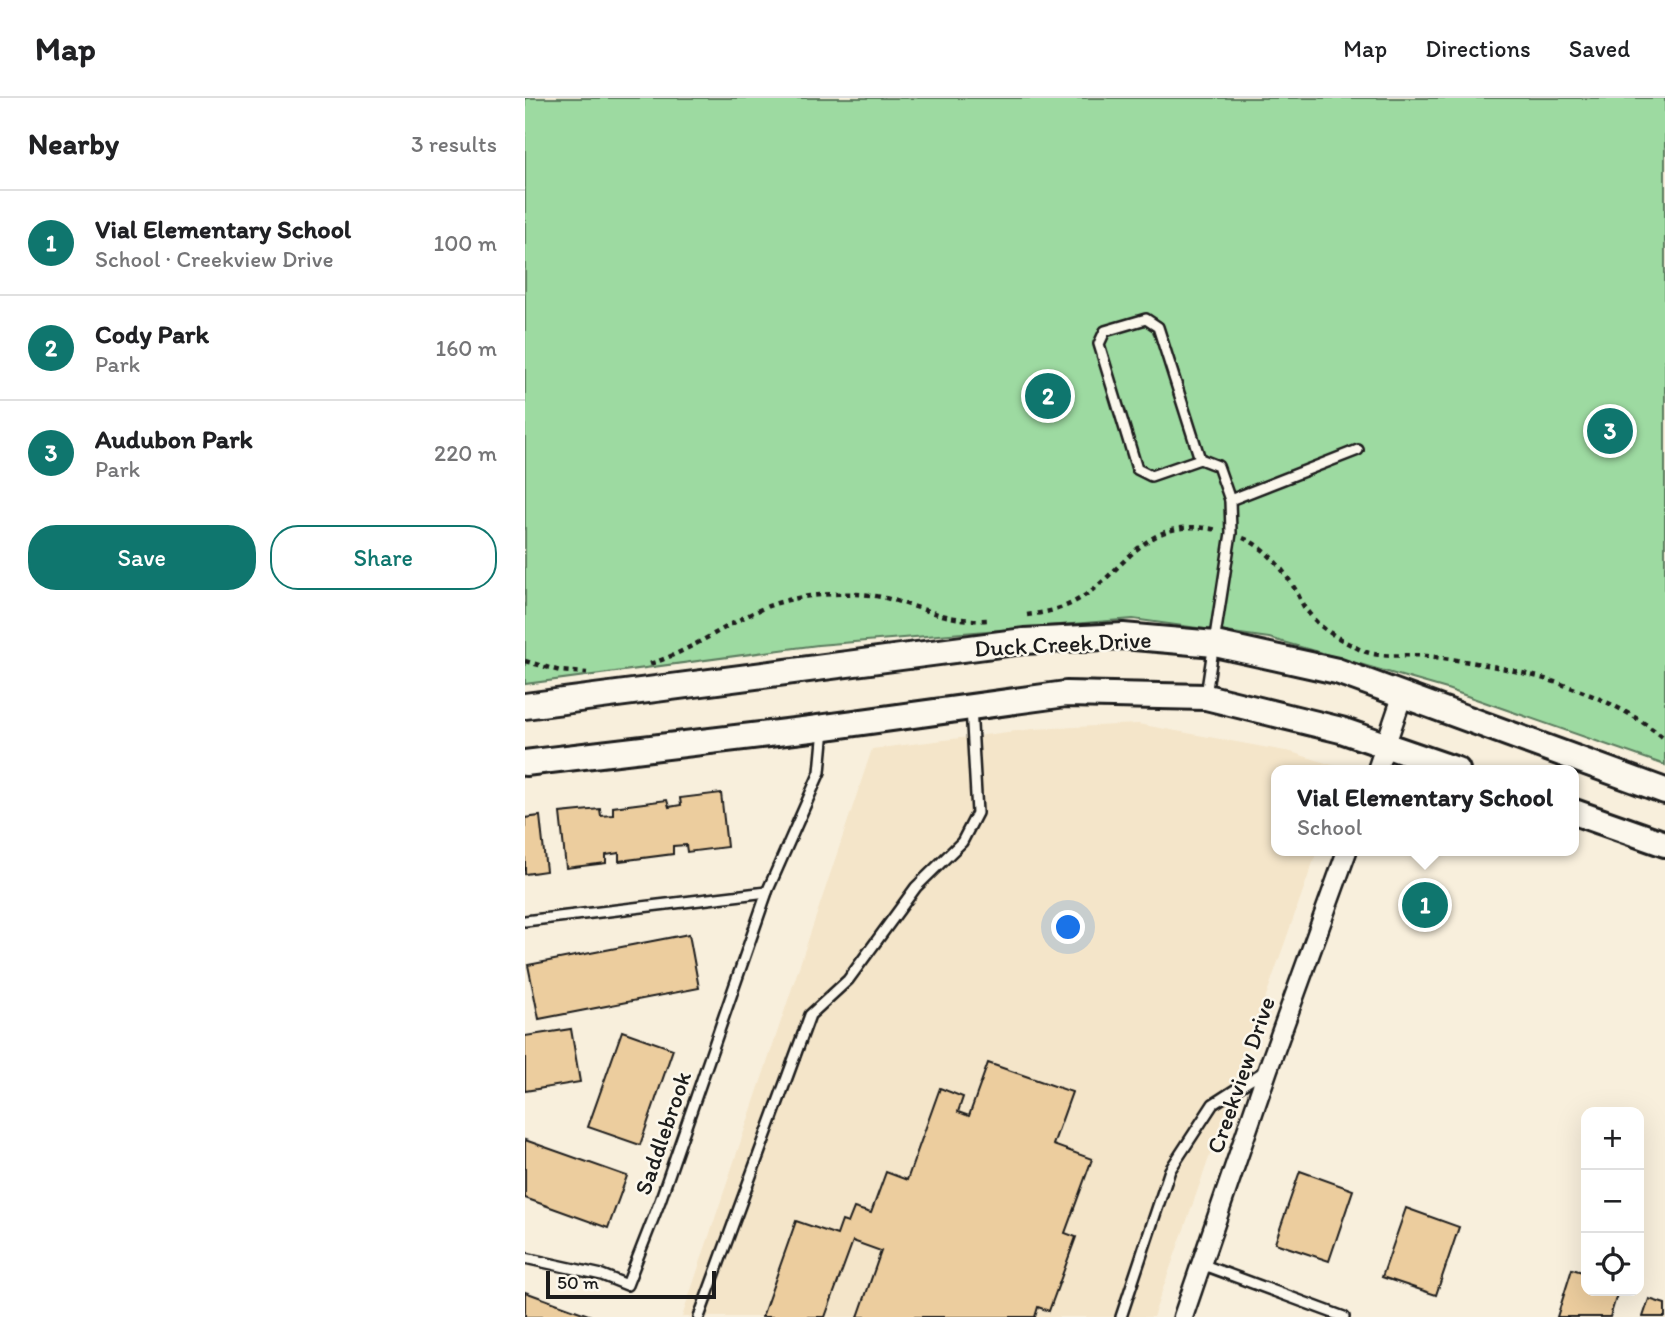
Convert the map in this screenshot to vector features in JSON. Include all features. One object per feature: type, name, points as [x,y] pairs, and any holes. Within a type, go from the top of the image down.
[{"type":"main road","name":"Duck Creek Drive","points":[[525,706],[1024,641],[1123,636],[1215,644],[1336,671],[1665,791]]},
{"type":"main road","name":"Duck Creek Drive","points":[[525,763],[824,727],[1066,694],[1206,697],[1341,730],[1443,765]]},
{"type":"main road","points":[[1579,814],[1665,844]]},
{"type":"street","points":[[1379,765],[1403,694]]},
{"type":"street","name":"Creekview Drive","points":[[1183,1317],[1268,1069],[1345,856]]},
{"type":"lane","points":[[1200,459],[1158,327],[1146,319],[1105,331],[1099,344],[1137,469],[1151,476],[1200,459],[1218,466],[1230,500],[1231,533],[1206,697]]},
{"type":"lane","points":[[1230,500],[1358,450]]},
{"type":"lane","points":[[699,1317],[810,1015],[848,979],[916,887],[962,842],[977,813],[971,707]]},
{"type":"lane","name":"Saddlebrook","points":[[525,1258],[602,1275],[627,1285],[660,1201],[767,892],[820,772],[824,727]]},
{"type":"lane","points":[[525,921],[767,892]]},
{"type":"lane","points":[[1121,1317],[1170,1170],[1213,1104],[1268,1069]]},
{"type":"lane","points":[[1201,1264],[1343,1317]]},
{"type":"shaded area","points":[[1138,724],[1291,752],[1332,765],[1271,765],[1271,856],[1315,856],[1153,1317],[682,1317],[872,749],[1033,729]]},
{"type":"green space","points":[[525,98],[1665,98],[1665,765],[1447,689],[1269,638],[1133,619],[818,645],[525,684]]},
{"type":"building","points":[[721,793],[727,847],[687,852],[686,845],[673,846],[673,854],[619,861],[619,853],[606,855],[606,863],[566,868],[560,813],[600,809],[601,816],[613,815],[613,807],[667,800],[669,807],[681,805],[680,798]]},
{"type":"building","points":[[540,816],[546,871],[525,874],[525,818]]},
{"type":"building","points":[[689,934],[699,988],[539,1019],[528,965]]},
{"type":"building","points":[[571,1029],[580,1082],[525,1091],[525,1036]]},
{"type":"building","points":[[622,1031],[673,1049],[640,1145],[588,1127]]},
{"type":"building","points":[[988,1063],[1072,1092],[1053,1145],[1092,1159],[1065,1233],[1076,1237],[1049,1311],[1038,1307],[1035,1317],[858,1317],[881,1251],[853,1241],[825,1317],[762,1317],[796,1221],[837,1235],[842,1221],[848,1223],[854,1208],[871,1213],[886,1172],[907,1180],[940,1088],[963,1097],[958,1112],[969,1116]]},
{"type":"building","points":[[525,1140],[627,1176],[608,1228],[525,1198]]},
{"type":"building","points":[[1300,1171],[1353,1190],[1329,1261],[1275,1243]]},
{"type":"building","points":[[1406,1208],[1459,1227],[1436,1295],[1382,1277]]},
{"type":"building","points":[[1572,1269],[1581,1272],[1581,1296],[1616,1296],[1610,1317],[1557,1317]]},
{"type":"building","points":[[525,1292],[594,1317],[525,1317]]},
{"type":"building","points":[[1649,1299],[1665,1304],[1665,1317],[1643,1317]]},
{"type":"place","name":"Cody Park","points":[[1048,396]]},
{"type":"place","name":"Audubon Park","points":[[1610,431]]},
{"type":"place","name":"Vial Elementary School","points":[[1425,905]]}]
